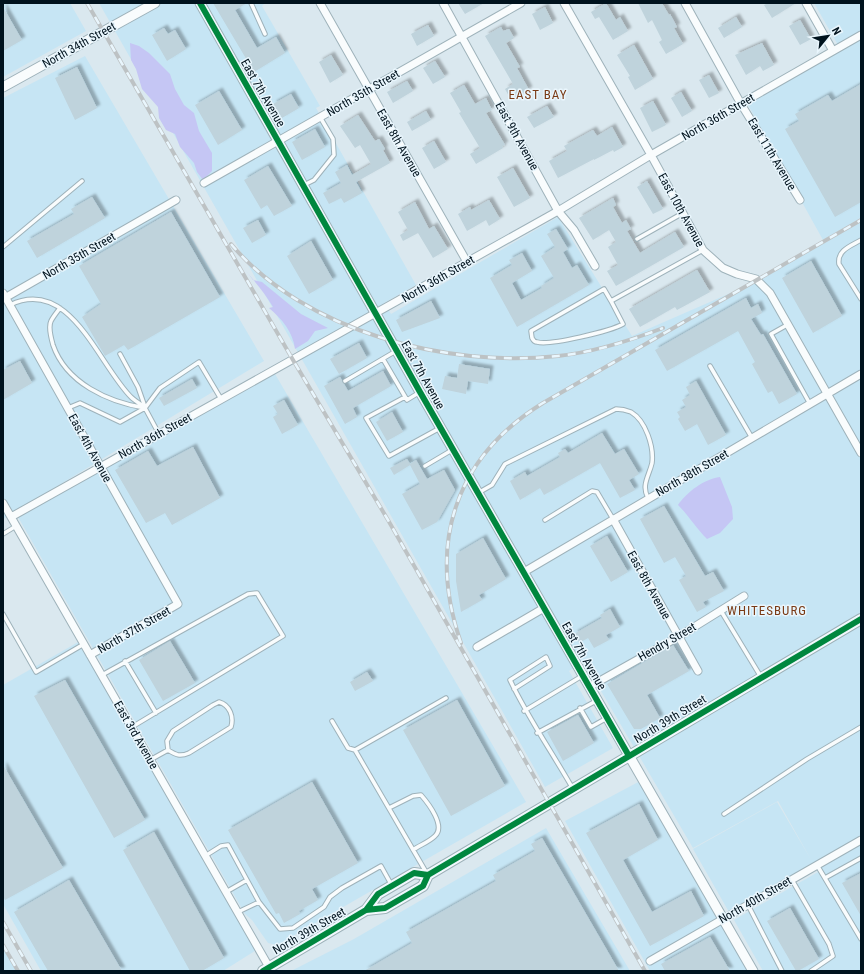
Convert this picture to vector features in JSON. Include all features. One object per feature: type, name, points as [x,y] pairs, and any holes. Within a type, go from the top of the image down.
[{"type":"main road","name":"North 39th Street","points":[[366,910],[384,908],[423,886],[428,875],[861,619]]},
{"type":"main road","name":"North 39th Street","points":[[266,969],[366,910],[378,894],[392,885],[414,873],[428,875]]},
{"type":"street","name":"North 34th Street","points":[[3,87],[155,3]]},
{"type":"street","name":"East 7th Avenue","points":[[200,3],[304,185],[396,351],[753,971]]},
{"type":"street","name":"East 8th Avenue","points":[[320,3],[467,262]]},
{"type":"street","name":"East 9th Avenue","points":[[443,3],[558,211],[574,230],[595,266]]},
{"type":"street","name":"North 35th Street","points":[[204,183],[521,3]]},
{"type":"street","name":"East 10th Avenue","points":[[564,3],[651,154],[703,250],[723,268],[736,274],[756,279],[770,293],[861,453]]},
{"type":"street","name":"East 11th Avenue","points":[[685,3],[741,104],[800,200]]},
{"type":"street","points":[[806,3],[833,50]]},
{"type":"street","name":"North 36th Street","points":[[11,517],[558,211],[651,154],[861,35]]},
{"type":"street","name":"North 35th Street","points":[[4,297],[176,200]]},
{"type":"street","name":"East 4th Avenue","points":[[4,297],[10,305],[178,604]]},
{"type":"street","name":"North 38th Street","points":[[524,572],[861,374]]},
{"type":"street","name":"East 3rd Avenue","points":[[3,503],[238,912],[266,969]]},
{"type":"street","name":"East 8th Avenue","points":[[613,519],[698,671]]},
{"type":"street","name":"Hendry Street","points":[[589,687],[678,637],[744,596]]},
{"type":"street","name":"North 37th Street","points":[[90,655],[178,604]]},
{"type":"street","points":[[476,647],[544,608]]},
{"type":"street","name":"North 40th Street","points":[[650,961],[722,918],[861,840]]},
{"type":"lane","points":[[250,3],[265,34]]},
{"type":"lane","points":[[304,185],[314,180],[334,155],[333,139],[320,117]]},
{"type":"lane","points":[[3,247],[82,181]]},
{"type":"lane","points":[[637,239],[683,213]]},
{"type":"lane","points":[[861,240],[841,252],[838,258],[839,264],[861,299]]},
{"type":"lane","points":[[611,301],[703,250]]},
{"type":"lane","points":[[604,289],[611,301],[623,324],[614,329],[579,338],[548,342],[537,342],[532,338],[531,331],[604,289]]},
{"type":"lane","points":[[10,305],[20,300],[37,298],[60,308],[79,326],[130,397],[145,408]]},
{"type":"lane","points":[[60,308],[50,322],[51,338],[55,351],[67,369],[77,380],[95,392],[128,405],[145,408]]},
{"type":"lane","points":[[787,325],[772,334],[810,404]]},
{"type":"lane","points":[[345,381],[396,351]]},
{"type":"lane","points":[[120,354],[138,387],[145,408],[159,434]]},
{"type":"lane","points":[[383,359],[407,400],[420,392]]},
{"type":"lane","points":[[68,408],[80,403],[120,422],[145,408],[160,388],[199,362],[221,399]]},
{"type":"lane","points":[[710,366],[752,438]]},
{"type":"lane","points":[[405,397],[366,418],[389,456],[440,427]]},
{"type":"lane","points":[[478,493],[492,485],[505,464],[616,409],[631,412],[646,432],[652,450],[652,464],[644,487],[648,498]]},
{"type":"lane","points":[[425,466],[453,449]]},
{"type":"lane","points":[[545,520],[592,491],[597,492],[613,519]]},
{"type":"lane","points":[[3,534],[16,526]]},
{"type":"lane","points":[[102,675],[248,594],[257,593],[283,636],[132,727]]},
{"type":"lane","points":[[721,611],[761,678]]},
{"type":"lane","points":[[3,614],[36,672],[84,644]]},
{"type":"lane","points":[[514,689],[550,666],[546,657],[510,680],[514,689],[524,711],[573,790]]},
{"type":"lane","points":[[125,661],[156,713]]},
{"type":"lane","points":[[524,711],[583,675]]},
{"type":"lane","points":[[355,750],[446,698]]},
{"type":"lane","points":[[537,733],[597,700]]},
{"type":"lane","points":[[220,702],[224,703],[230,711],[233,718],[231,727],[189,754],[177,756],[168,750],[167,741],[173,731],[213,705],[220,702]]},
{"type":"lane","points":[[580,708],[591,727],[607,718]]},
{"type":"lane","points":[[332,721],[348,748],[355,750],[428,875]]},
{"type":"lane","points":[[724,814],[807,759],[861,727]]},
{"type":"lane","points":[[150,760],[168,750]]},
{"type":"lane","points":[[389,808],[413,796],[421,794],[434,812],[439,828],[436,836],[413,850]]},
{"type":"lane","points":[[205,856],[221,846],[228,846],[259,902],[280,929],[293,928],[324,907],[330,898],[342,888],[381,866],[392,885]]},
{"type":"lane","points":[[825,878],[861,858]]},
{"type":"lane","points":[[817,864],[861,939]]},
{"type":"lane","points":[[792,879],[829,944],[833,956],[811,971]]},
{"type":"lane","points":[[226,892],[247,880]]},
{"type":"lane","points":[[238,912],[259,902]]},
{"type":"lane","points":[[748,904],[782,971]]},
{"type":"shaded area","points":[[3,3],[70,3],[86,31],[3,77]]},
{"type":"shaded area","points":[[99,3],[265,3],[262,6],[320,106],[316,108],[416,285],[384,303],[391,314],[558,217],[632,336],[758,281],[861,456],[861,971],[763,971],[734,920],[818,872],[778,801],[693,848],[584,662],[569,671],[613,748],[545,787]]},
{"type":"shaded area","points":[[814,3],[861,3],[861,32],[838,45]]},
{"type":"shaded area","points":[[861,37],[861,218],[823,240],[747,103]]},
{"type":"shaded area","points":[[130,43],[139,46],[149,53],[170,74],[175,89],[184,105],[194,113],[199,131],[212,153],[212,171],[203,180],[197,172],[194,163],[180,147],[175,134],[166,130],[159,118],[158,107],[142,89],[136,69],[131,60]]},
{"type":"shaded area","points":[[85,56],[264,361],[3,519],[3,98]]},
{"type":"shaded area","points":[[861,220],[861,449],[762,278]]},
{"type":"shaded area","points":[[254,280],[262,282],[301,314],[328,328],[315,331],[308,341],[295,349],[289,331],[282,321],[269,308],[273,307]]},
{"type":"shaded area","points":[[275,374],[526,802],[277,945],[268,943],[252,920],[245,914],[18,517]]},
{"type":"shaded area","points":[[720,477],[732,507],[733,519],[720,533],[707,539],[678,505],[686,495],[702,483]]},
{"type":"shaded area","points":[[80,641],[258,949],[223,971],[41,971],[3,904],[3,685]]},
{"type":"shaded area","points":[[642,780],[752,971],[650,971],[565,821]]},
{"type":"shaded area","points":[[777,802],[813,863],[729,912],[693,849]]},
{"type":"shaded area","points":[[546,828],[630,971],[291,971],[354,939]]},
{"type":"shaded area","points":[[3,944],[18,971],[3,971]]},
{"type":"building","points":[[213,3],[247,3],[235,10],[257,48],[276,37],[285,53],[254,72]]},
{"type":"building","points":[[458,3],[484,3],[465,14]]},
{"type":"building","points":[[606,3],[616,20],[620,17],[628,31],[613,40],[599,17],[595,19],[591,12]]},
{"type":"building","points":[[638,3],[662,3],[677,27],[674,28],[683,44],[666,54],[659,42],[662,40],[652,20],[648,23]]},
{"type":"building","points":[[768,3],[796,3],[772,18],[764,5]]},
{"type":"building","points":[[3,7],[22,40],[3,51]]},
{"type":"building","points":[[545,7],[553,23],[540,30],[532,14]]},
{"type":"building","points":[[736,17],[742,27],[724,38],[718,28]]},
{"type":"building","points":[[800,20],[811,39],[800,45],[789,26]]},
{"type":"building","points":[[428,25],[434,36],[417,46],[411,34]]},
{"type":"building","points":[[501,27],[503,31],[509,29],[514,38],[506,43],[520,67],[517,68],[529,90],[511,100],[505,89],[513,84],[485,36]]},
{"type":"building","points":[[164,28],[168,34],[175,30],[186,49],[167,61],[152,35]]},
{"type":"building","points":[[762,43],[774,65],[763,71],[760,66],[746,75],[735,55]]},
{"type":"building","points":[[634,45],[653,79],[635,90],[628,77],[630,76],[617,55]]},
{"type":"building","points":[[331,55],[343,75],[330,83],[319,62]]},
{"type":"building","points":[[435,61],[445,77],[433,84],[423,68]]},
{"type":"building","points":[[77,67],[97,108],[75,120],[55,78]]},
{"type":"building","points":[[709,75],[719,93],[709,98],[699,80]]},
{"type":"building","points":[[407,81],[413,91],[393,103],[387,92]]},
{"type":"building","points":[[861,84],[861,202],[835,217],[785,129],[799,121],[795,114],[828,95],[832,101]]},
{"type":"building","points":[[464,85],[475,104],[486,98],[492,110],[486,113],[505,145],[502,146],[503,148],[476,164],[470,154],[480,148],[459,113],[461,112],[450,93]]},
{"type":"building","points":[[219,91],[242,130],[218,145],[195,105]]},
{"type":"building","points":[[681,92],[692,111],[682,117],[671,98]]},
{"type":"building","points":[[291,94],[299,108],[282,118],[273,104]]},
{"type":"building","points":[[653,101],[666,125],[652,132],[640,108]]},
{"type":"building","points":[[547,106],[554,117],[534,128],[527,117]]},
{"type":"building","points":[[426,111],[431,120],[412,131],[407,122]]},
{"type":"building","points":[[358,115],[375,141],[379,139],[385,149],[383,150],[390,163],[356,182],[362,193],[344,203],[341,198],[329,204],[323,193],[341,183],[335,172],[347,165],[352,175],[371,164],[360,145],[355,148],[340,126]]},
{"type":"building","points":[[612,127],[623,147],[594,159],[558,178],[549,161],[567,151],[564,146],[593,130],[597,136]]},
{"type":"building","points":[[315,129],[325,147],[302,160],[292,142]]},
{"type":"building","points":[[434,141],[446,162],[434,169],[422,148]]},
{"type":"building","points":[[268,166],[292,206],[274,216],[267,205],[261,209],[244,180]]},
{"type":"building","points":[[513,168],[530,198],[514,207],[497,177]]},
{"type":"building","points":[[647,181],[663,209],[653,214],[637,187]]},
{"type":"building","points":[[92,197],[105,218],[37,258],[27,241],[74,214],[71,209]]},
{"type":"building","points":[[613,198],[616,205],[613,207],[622,223],[626,220],[631,229],[627,231],[640,253],[675,232],[684,247],[616,286],[607,271],[618,265],[608,247],[616,242],[609,230],[593,240],[579,218]]},
{"type":"building","points":[[489,200],[500,219],[489,226],[486,220],[467,231],[458,214],[470,207],[471,210]]},
{"type":"building","points":[[415,202],[429,229],[434,226],[448,249],[433,258],[418,233],[403,241],[400,235],[408,230],[398,212]]},
{"type":"building","points":[[171,212],[220,297],[128,350],[124,345],[105,356],[82,317],[101,304],[79,266]]},
{"type":"building","points":[[258,220],[266,235],[252,243],[243,228]]},
{"type":"building","points":[[556,229],[568,249],[563,252],[572,268],[577,265],[589,285],[517,327],[490,278],[512,265],[509,260],[522,253],[532,271],[512,283],[521,300],[542,288],[541,286],[554,278],[541,256],[555,247],[547,234]]},
{"type":"building","points":[[311,241],[333,280],[309,294],[287,256]]},
{"type":"building","points":[[811,261],[842,316],[813,333],[782,278]]},
{"type":"building","points":[[697,270],[710,292],[677,310],[675,307],[640,327],[629,309]]},
{"type":"building","points":[[746,298],[751,308],[758,304],[762,313],[751,319],[761,335],[763,334],[797,394],[779,404],[772,391],[768,393],[752,364],[755,362],[738,331],[667,371],[655,350]]},
{"type":"building","points":[[431,301],[440,318],[402,332],[396,320]]},
{"type":"building","points":[[359,343],[367,358],[339,374],[330,359]]},
{"type":"building","points":[[20,361],[32,383],[3,400],[3,370]]},
{"type":"building","points":[[459,364],[490,369],[488,384],[468,381],[466,394],[442,389],[445,376],[457,378]]},
{"type":"building","points":[[383,371],[391,386],[353,408],[357,417],[345,424],[324,386],[340,377],[348,391]]},
{"type":"building","points":[[192,379],[197,388],[164,406],[159,398]]},
{"type":"building","points":[[696,381],[726,435],[708,445],[697,424],[685,431],[678,419],[680,417],[677,412],[686,407],[682,400],[690,395],[686,387]]},
{"type":"building","points":[[284,400],[298,425],[282,434],[273,417],[278,414],[273,406]]},
{"type":"building","points":[[392,412],[403,432],[387,441],[376,422]]},
{"type":"building","points":[[602,433],[615,454],[624,449],[639,474],[629,480],[635,490],[620,498],[600,463],[544,495],[540,488],[520,500],[510,481],[525,472],[527,476],[560,457],[558,453],[565,449],[568,453]]},
{"type":"building","points":[[193,447],[220,498],[172,525],[165,513],[146,523],[115,470],[148,451],[157,466]]},
{"type":"building","points":[[407,459],[410,464],[416,460],[427,479],[444,470],[455,490],[437,522],[422,530],[402,494],[420,484],[410,465],[394,475],[390,468]]},
{"type":"building","points":[[664,506],[705,576],[713,572],[724,591],[703,602],[706,607],[697,612],[679,580],[686,576],[675,557],[664,563],[640,519]]},
{"type":"building","points":[[607,536],[628,572],[611,582],[590,546]]},
{"type":"building","points":[[483,538],[506,579],[479,595],[482,600],[461,612],[456,581],[456,554]]},
{"type":"building","points":[[610,609],[620,627],[606,635],[609,640],[594,648],[588,638],[579,643],[574,634],[602,618],[600,615]]},
{"type":"building","points":[[170,641],[195,683],[163,701],[139,660]]},
{"type":"building","points":[[673,645],[689,671],[647,695],[660,718],[641,729],[634,729],[607,684]]},
{"type":"building","points":[[367,672],[373,681],[355,691],[350,682]]},
{"type":"building","points":[[65,680],[145,820],[114,838],[34,696]]},
{"type":"building","points":[[457,700],[505,786],[451,816],[403,730]]},
{"type":"building","points":[[578,715],[594,743],[563,761],[547,732]]},
{"type":"building","points":[[3,765],[63,868],[5,900],[3,896]]},
{"type":"building","points":[[312,782],[358,863],[312,889],[318,900],[299,911],[300,914],[284,923],[279,913],[276,914],[228,830]]},
{"type":"building","points":[[639,804],[658,840],[623,860],[652,912],[691,891],[704,916],[650,946],[586,833]]},
{"type":"building","points":[[154,832],[224,958],[202,971],[190,971],[123,850]]},
{"type":"building","points":[[542,838],[619,971],[364,971],[412,943],[406,932],[496,881],[493,875],[535,851],[531,844]]},
{"type":"building","points":[[861,873],[861,916],[842,883]]},
{"type":"building","points":[[69,880],[122,971],[48,971],[14,912]]},
{"type":"building","points":[[790,908],[819,959],[798,971],[796,971],[767,921]]},
{"type":"building","points":[[710,937],[730,971],[665,971],[661,964]]},
{"type":"railway","points":[[87,3],[293,360],[388,520],[645,971]]},
{"type":"railway","points":[[461,643],[451,607],[447,572],[449,538],[456,507],[469,477],[488,450],[513,425],[543,403],[861,220]]},
{"type":"railway","points":[[231,244],[262,275],[298,300],[338,321],[381,338],[425,349],[470,356],[515,358],[558,356],[585,352],[612,345],[663,328]]},
{"type":"railway","points":[[3,922],[31,971]]},
{"type":"railway","points":[[3,945],[18,971]]},
{"type":"cycle path","points":[[200,3],[420,392],[629,756]]},
{"type":"cycle path","points":[[263,971],[366,910],[385,908],[423,886],[428,875],[861,619]]},
{"type":"cycle path","points":[[366,910],[378,894],[414,873],[428,875]]},
{"type":"district","name":"EAST BAY","points":[[538,94]]},
{"type":"district","name":"WHITESBURG","points":[[767,610]]}]
